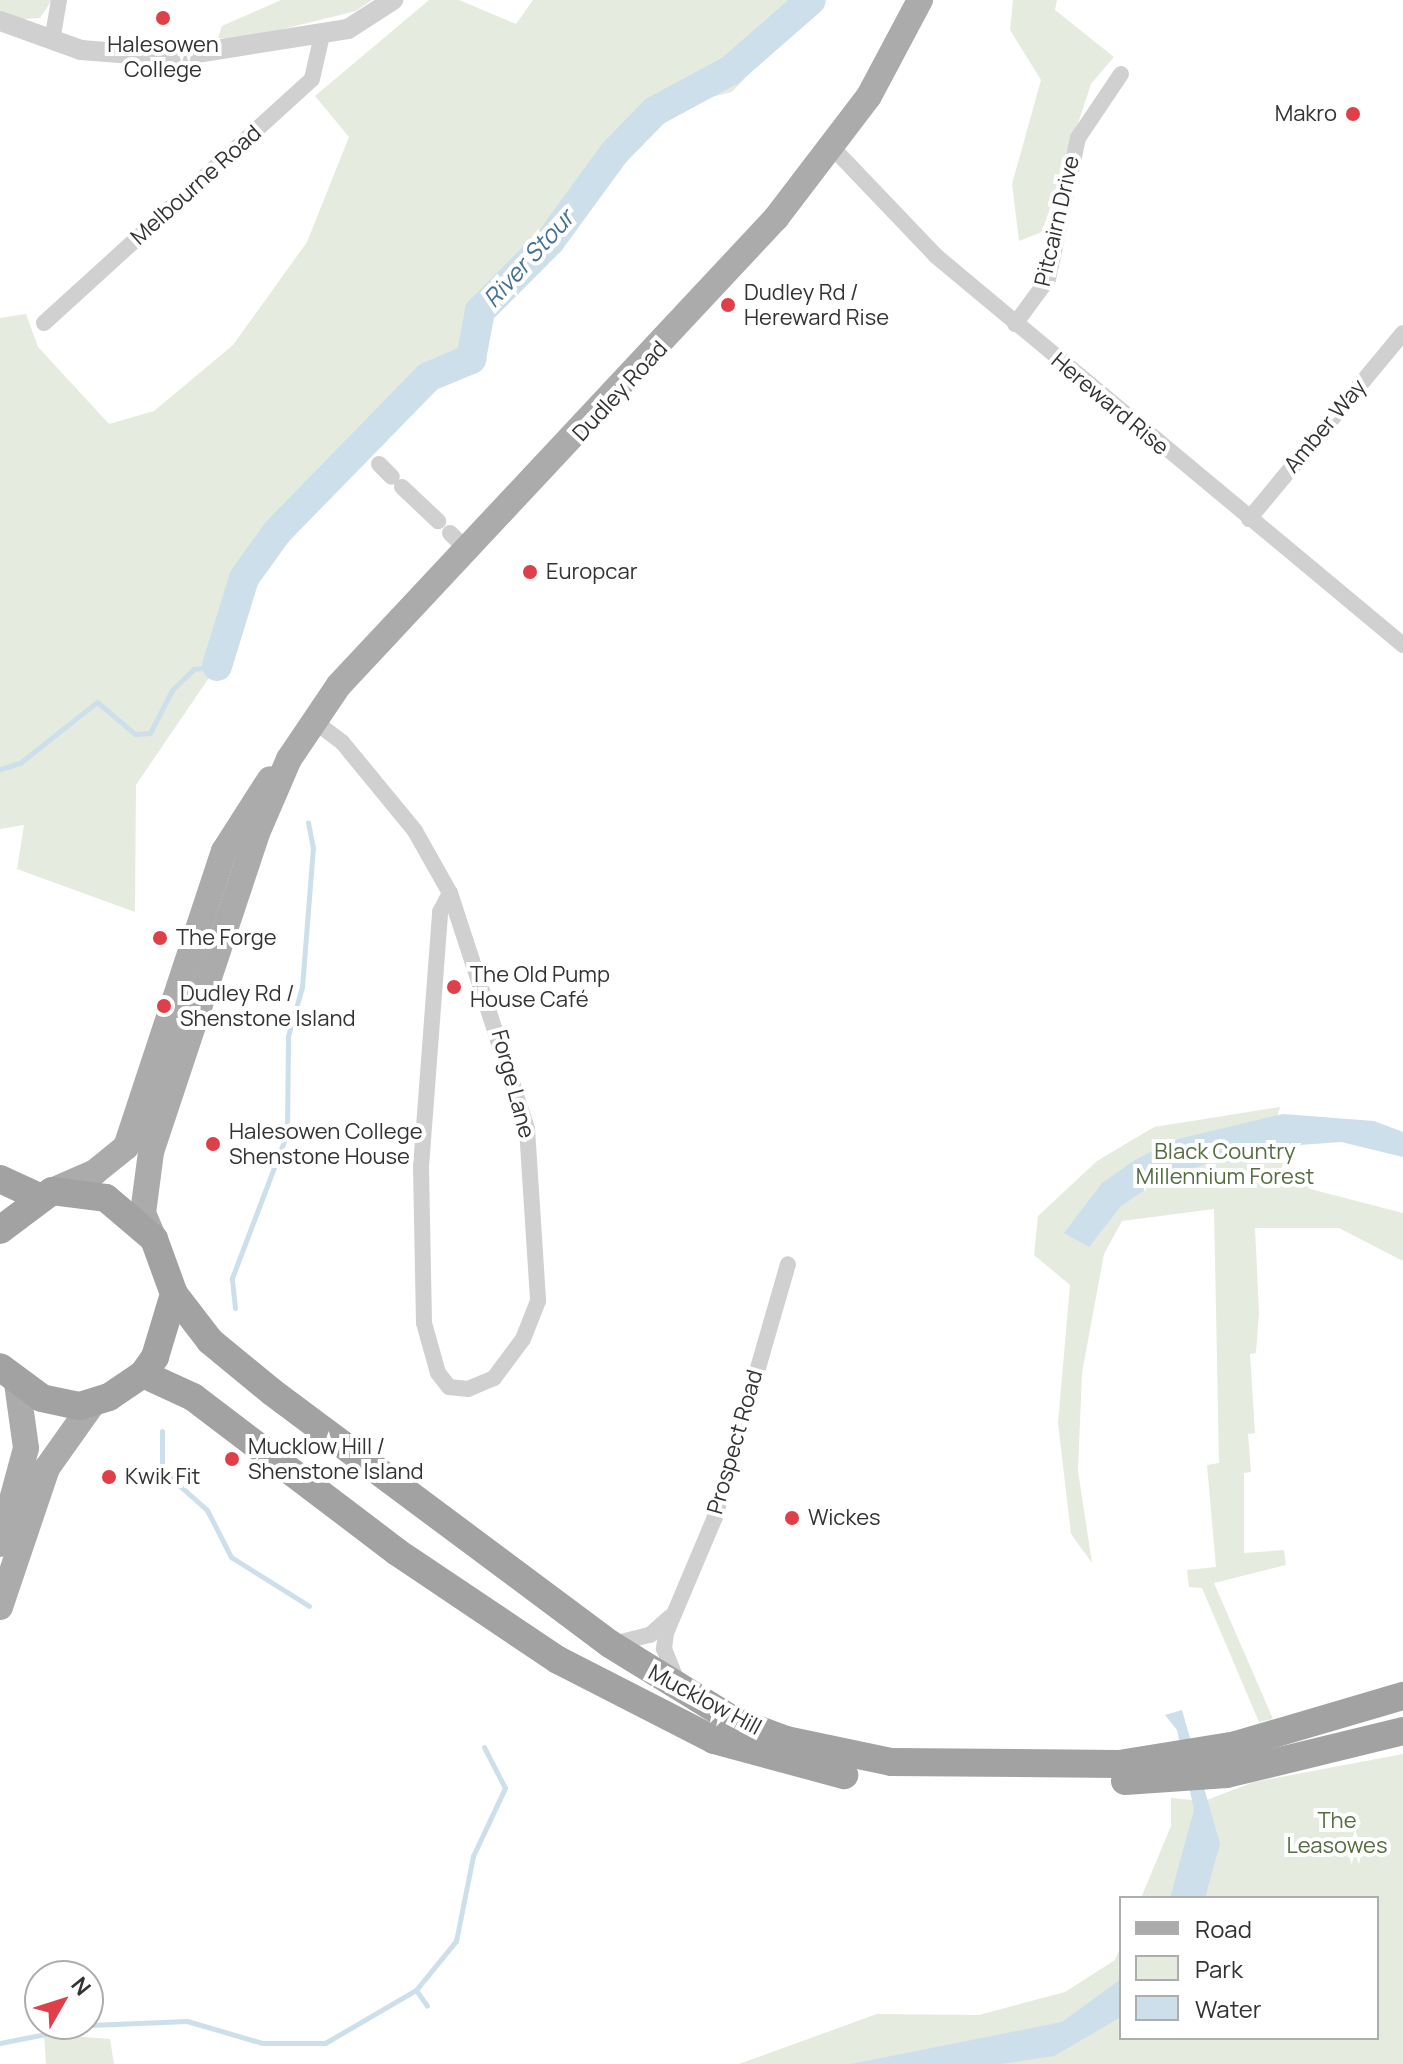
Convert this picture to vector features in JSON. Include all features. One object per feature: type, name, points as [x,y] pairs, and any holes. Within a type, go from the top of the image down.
[{"type":"highway","points":[[0,1179],[46,1194],[106,1198],[154,1239]]},
{"type":"highway","points":[[0,1230],[46,1194]]},
{"type":"highway","name":"Mucklow Hill","points":[[154,1239],[174,1294],[210,1341],[272,1392],[610,1644],[692,1697],[825,1753],[1034,1766],[1179,1758],[1403,1696]]},
{"type":"highway","points":[[8,1375],[42,1398],[93,1403],[143,1374],[172,1318],[174,1294]]},
{"type":"highway","name":"Mucklow Hill","points":[[143,1374],[193,1397],[397,1552],[558,1660],[714,1740],[789,1763],[892,1781],[1163,1780],[1227,1774],[1403,1731]]},
{"type":"main road","name":"Dudley Road","points":[[289,759],[452,535],[695,312],[832,147],[920,0]]},
{"type":"main road","points":[[46,1194],[95,1172],[126,1147],[224,851],[256,793],[289,759]]},
{"type":"main road","points":[[154,1239],[143,1213],[151,1152],[257,833],[289,759]]},
{"type":"main road","points":[[0,1544],[26,1448],[8,1375]]},
{"type":"main road","points":[[0,1607],[47,1468],[93,1403]]},
{"type":"street","points":[[52,41],[59,0]]},
{"type":"street","points":[[0,21],[52,41],[171,57],[348,29],[393,0]]},
{"type":"street","name":"Melbourne Road","points":[[44,323],[312,79],[322,35]]},
{"type":"street","name":"Pitcairn Drive","points":[[1015,324],[1048,279],[1078,138],[1121,74]]},
{"type":"street","name":"Hereward Rise","points":[[832,147],[936,256],[1403,645]]},
{"type":"street","name":"Amber Way","points":[[1249,519],[1403,333]]},
{"type":"street","points":[[379,464],[452,535]]},
{"type":"street","name":"Forge Lane","points":[[314,721],[342,742],[415,831],[450,893],[527,1129],[538,1301],[523,1339],[481,1387],[449,1387],[438,1373],[424,1323],[421,1167],[440,912],[450,893]]},
{"type":"street","name":"Prospect Road","points":[[692,1697],[664,1649],[671,1616],[715,1517],[788,1264]]},
{"type":"street","points":[[610,1644],[650,1635],[671,1616]]},
{"type":"green space","points":[[0,0],[52,0],[40,18],[23,19],[0,11]]},
{"type":"green space","points":[[281,0],[372,0],[356,11],[239,40],[218,38],[222,26]]},
{"type":"green space","points":[[429,0],[459,0],[516,24],[533,0],[818,0],[732,92],[654,111],[615,152],[550,241],[480,310],[486,352],[430,388],[277,532],[244,578],[217,666],[136,785],[135,912],[17,869],[24,825],[0,829],[0,318],[26,314],[38,347],[109,424],[154,411],[233,345],[307,242],[349,137],[315,96]]},
{"type":"green space","points":[[1013,0],[1057,0],[1055,10],[1114,57],[1091,84],[1042,232],[1019,241],[1012,184],[1041,80],[1010,30]]},
{"type":"green space","name":"Black Country Millennium Forest","points":[[1280,1107],[1269,1145],[1310,1189],[1403,1213],[1403,1261],[1339,1228],[1255,1228],[1259,1313],[1256,1353],[1250,1354],[1255,1433],[1248,1434],[1251,1472],[1244,1473],[1244,1553],[1284,1550],[1286,1565],[1214,1583],[1273,1719],[1259,1722],[1202,1588],[1189,1587],[1187,1570],[1216,1567],[1207,1465],[1219,1463],[1214,1209],[1122,1221],[1104,1254],[1082,1373],[1078,1471],[1092,1563],[1071,1534],[1058,1423],[1070,1285],[1034,1255],[1038,1216],[1097,1161],[1154,1127]]},
{"type":"green space","name":"The Leasowes","points":[[1403,1754],[1403,2064],[739,2064],[877,2014],[979,2015],[1065,1992],[1115,1960],[1119,1951],[1119,2040],[1379,2040],[1379,1896],[1142,1896],[1171,1826],[1171,1798],[1204,1801],[1254,1782]]},
{"type":"green space","points":[[110,2039],[114,2064],[46,2064],[44,2040]]},
{"type":"water","points":[[1283,1114],[1374,1121],[1403,1132],[1403,1157],[1341,1142],[1248,1149],[1158,1181],[1121,1206],[1089,1247],[1064,1233],[1102,1183],[1135,1160],[1174,1140]]},
{"type":"water","points":[[1182,1710],[1220,1844],[1206,1896],[1171,1896],[1194,1810],[1177,1730],[1165,1715]]},
{"type":"water","points":[[1119,1980],[1119,2018],[1054,2056],[1002,2064],[851,2064],[1062,2022]]},
{"type":"waterway","name":"River Stour","points":[[217,666],[244,578],[277,532],[428,377],[471,359],[480,311],[550,241],[615,152],[655,111],[731,70],[811,0]]},
{"type":"waterway","points":[[0,769],[20,763],[97,702],[135,734],[150,733],[172,690],[194,669],[217,666]]},
{"type":"waterway","points":[[235,1308],[232,1278],[287,1133],[288,1036],[302,987],[313,848],[308,822]]},
{"type":"waterway","points":[[162,1431],[162,1470],[207,1510],[231,1557],[309,1606]]},
{"type":"waterway","points":[[0,2043],[91,2025],[187,2021],[262,2043],[325,2043],[416,1990],[456,1941],[473,1856],[505,1788],[484,1747]]},
{"type":"waterway","points":[[416,1990],[427,2006]]},
{"type":"place","name":"Halesowen College","points":[[163,18]]},
{"type":"place","name":"Makro","points":[[1353,114]]},
{"type":"place","name":"Dudley Rd / Hereward Rise","points":[[728,305]]},
{"type":"place","name":"Europcar","points":[[530,572]]},
{"type":"place","name":"The Forge","points":[[160,938]]},
{"type":"place","name":"The Old Pump House Café","points":[[454,987]]},
{"type":"place","name":"Dudley Rd / Shenstone Island","points":[[164,1006]]},
{"type":"place","name":"Halesowen College Shenstone House","points":[[213,1144]]},
{"type":"place","name":"Mucklow Hill / Shenstone Island","points":[[232,1459]]},
{"type":"place","name":"Kwik Fit","points":[[109,1477]]},
{"type":"place","name":"Wickes","points":[[792,1518]]}]
